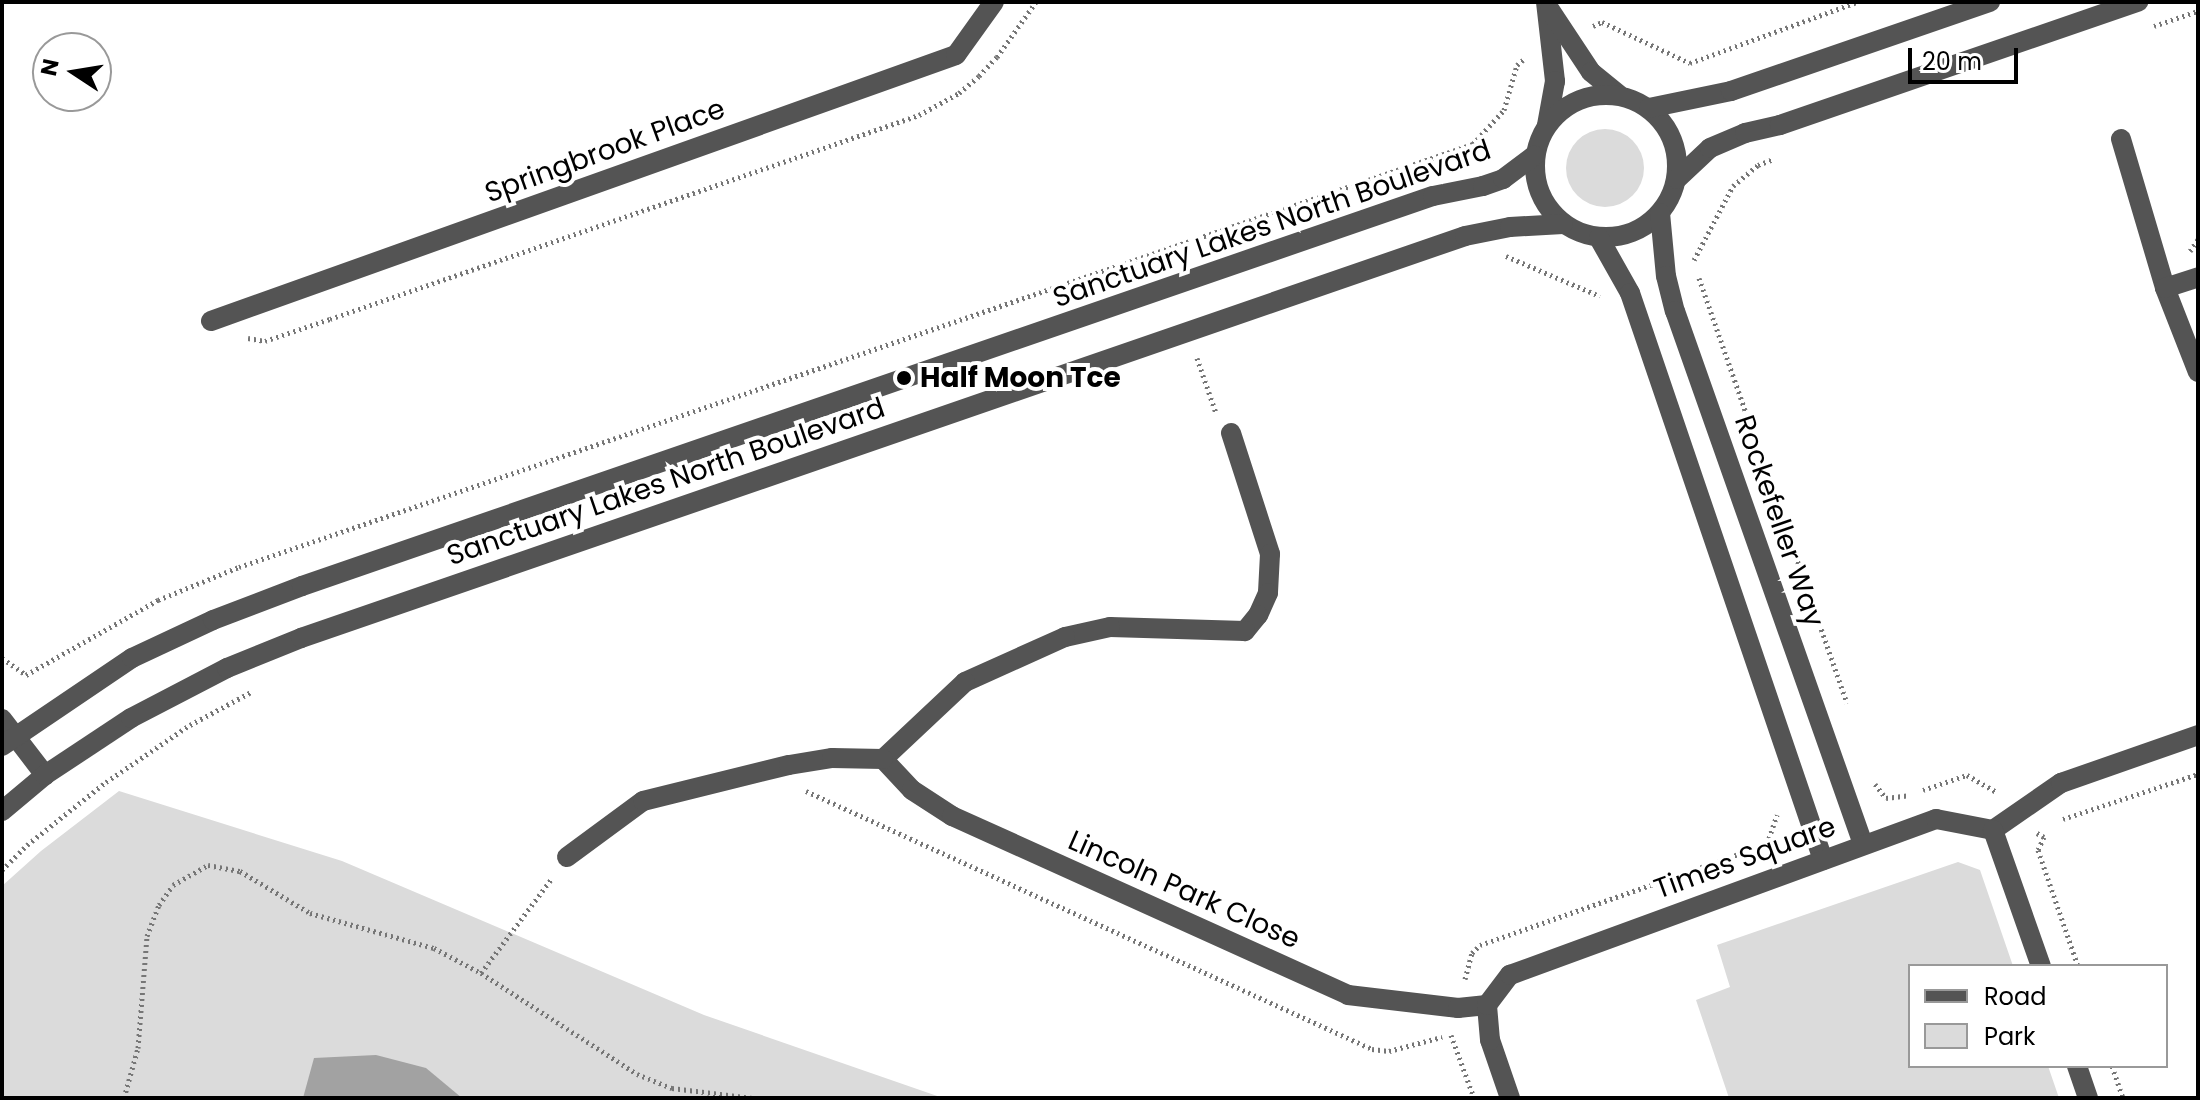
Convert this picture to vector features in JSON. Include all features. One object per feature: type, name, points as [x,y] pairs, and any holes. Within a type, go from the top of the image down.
[{"type":"street","name":"Springbrook Place","points":[[211,321],[956,55],[994,2]]},
{"type":"street","points":[[1546,2],[1558,42],[1547,125],[1534,156],[1539,194],[1563,224],[1599,238],[1627,235],[1660,213],[1677,179],[1710,148],[1745,133],[1780,125],[2138,2]]},
{"type":"street","points":[[1649,108],[1731,91],[1990,2]]},
{"type":"street","points":[[1558,42],[1619,95],[1649,108],[1672,139],[1677,179]]},
{"type":"street","points":[[1547,125],[1561,109],[1579,99],[1619,95]]},
{"type":"street","points":[[2121,139],[2165,288],[2198,372]]},
{"type":"street","name":"Sanctuary Lakes North Boulevard","points":[[6,733],[132,658],[213,620],[302,586],[1433,196],[1483,186],[1503,179],[1534,156]]},
{"type":"street","name":"Rockefeller Way","points":[[1660,213],[1666,276],[1675,311],[1863,844]]},
{"type":"street","name":"Sanctuary Lakes North Boulevard","points":[[2,811],[45,775],[131,718],[227,668],[301,638],[1465,236],[1510,227],[1563,224]]},
{"type":"street","points":[[1599,238],[1630,293],[1823,860]]},
{"type":"street","points":[[2165,288],[2198,277]]},
{"type":"street","points":[[567,857],[643,801],[762,770],[832,758],[883,759],[965,682],[1065,637],[1110,627],[1245,631],[1258,615],[1268,593],[1270,554],[1231,433]]},
{"type":"street","points":[[6,733],[45,775]]},
{"type":"street","points":[[2040,964],[1993,830],[2061,783],[2198,735]]},
{"type":"street","name":"Lincoln Park Close","points":[[883,759],[912,790],[952,816],[1348,995],[1458,1008],[1487,1005]]},
{"type":"street","name":"Times Square","points":[[1487,1005],[1510,975],[1863,844],[1936,819],[1993,830]]},
{"type":"street","points":[[1487,1005],[1490,1040],[1510,1098]]},
{"type":"street","points":[[2078,1068],[2088,1098]]},
{"type":"path","points":[[211,321],[247,338],[265,341],[919,115],[959,93],[979,76],[997,57],[1036,2]]},
{"type":"path","points":[[2,657],[26,675],[158,600],[239,567],[1473,144],[1504,110],[1517,65],[1602,22],[1690,63],[1857,2]]},
{"type":"path","points":[[2140,31],[2198,11]]},
{"type":"path","points":[[1666,276],[1693,262],[1733,186],[1758,165],[1782,156]]},
{"type":"path","points":[[1503,255],[1598,296],[1630,293]]},
{"type":"path","points":[[1693,262],[1848,707]]},
{"type":"path","points":[[1598,296],[1603,310]]},
{"type":"path","points":[[1182,362],[1211,353]]},
{"type":"path","points":[[1197,358],[1220,427],[1231,433]]},
{"type":"path","points":[[2,870],[27,845],[106,782],[190,725],[261,688]]},
{"type":"path","points":[[762,770],[1372,1049],[1389,1051],[1451,1034]]},
{"type":"path","points":[[2077,964],[2038,850],[2051,823],[2198,774]]},
{"type":"path","points":[[1874,782],[1879,793],[1893,799],[1967,775],[1990,786],[2031,830],[2044,837]]},
{"type":"path","points":[[1474,1098],[1451,1034],[1472,953],[1480,945],[1767,844],[1778,817],[1773,802]]},
{"type":"path","points":[[481,973],[526,918],[567,857]]},
{"type":"path","points":[[124,1098],[138,1048],[147,936],[159,905],[173,885],[208,865],[240,871],[310,913],[434,948],[481,973],[637,1074],[672,1088],[752,1098]]},
{"type":"path","points":[[2113,1068],[2123,1098]]},
{"type":"green space","points":[[1597,129],[1613,129],[1627,135],[1638,146],[1644,168],[1638,190],[1627,201],[1613,207],[1597,207],[1583,201],[1572,190],[1566,176],[1566,160],[1572,146],[1583,135]]},
{"type":"green space","points":[[119,791],[342,861],[704,1015],[943,1098],[2,1098],[2,886],[41,851]]},
{"type":"green space","points":[[1958,862],[1980,870],[2012,964],[1908,964],[1908,1068],[2049,1068],[2059,1098],[1729,1098],[1696,1000],[1730,987],[1717,945]]},
{"type":"shaded area","points":[[376,1055],[426,1068],[462,1098],[303,1098],[314,1058]]},
{"type":"place","name":"Half Moon Tce","points":[[904,378]]}]
